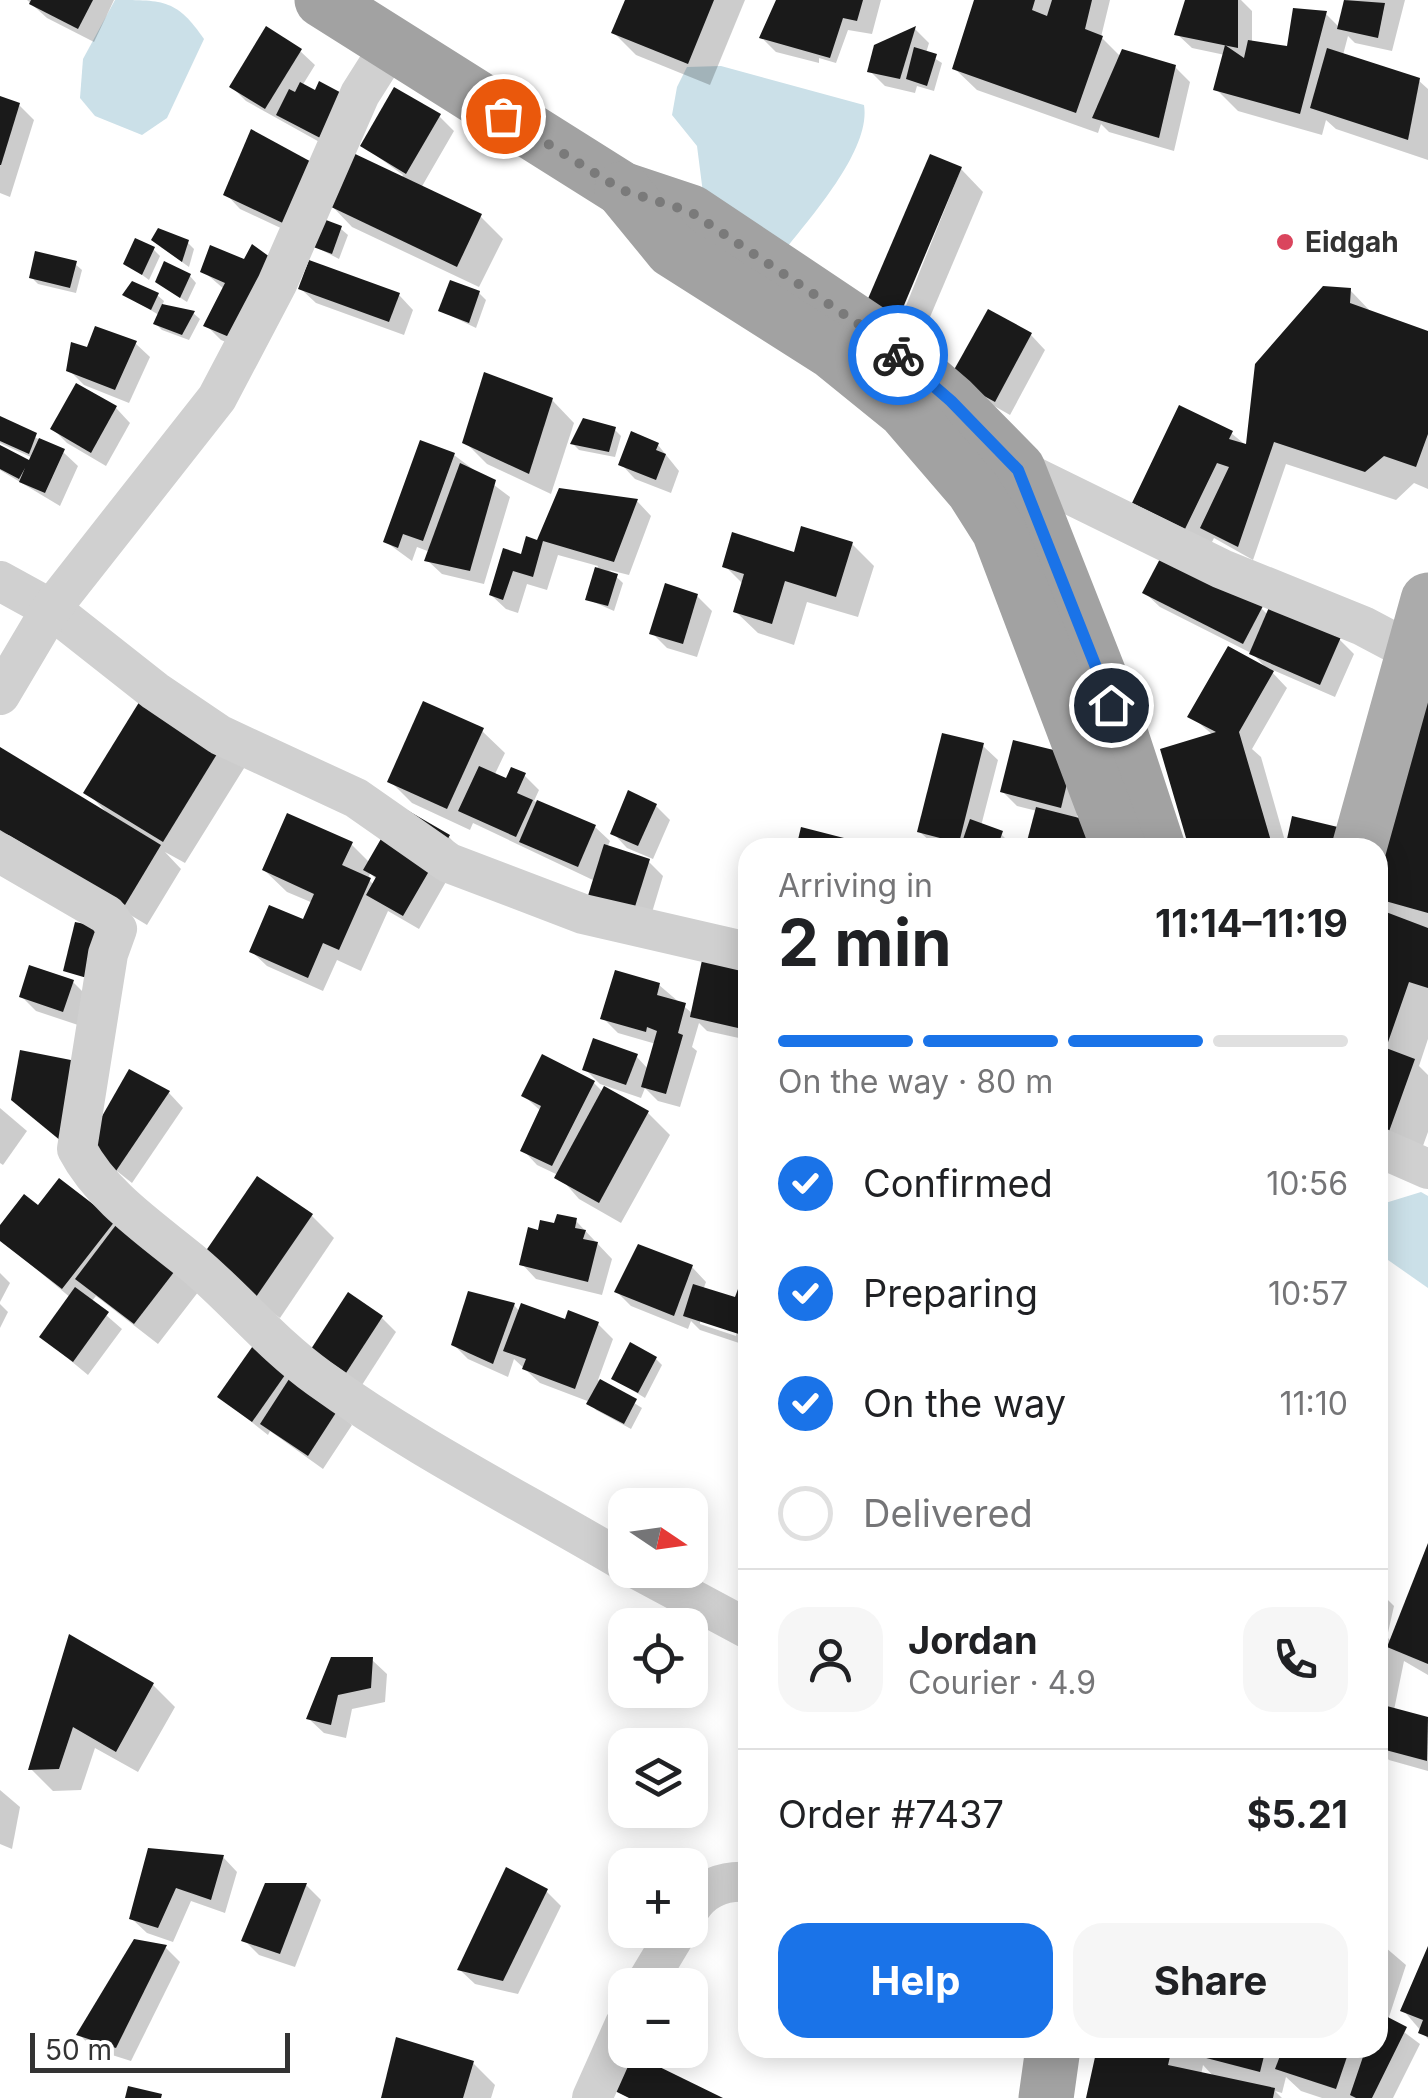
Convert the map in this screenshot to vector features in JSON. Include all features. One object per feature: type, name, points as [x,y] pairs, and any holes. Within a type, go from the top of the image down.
[{"type":"highway","points":[[322,0],[622,190],[691,212],[872,333],[951,401],[1111,705],[1155,838]]},
{"type":"highway","points":[[995,480],[999,531],[1115,838]]},
{"type":"highway","points":[[1046,2098],[1052,2058]]},
{"type":"highway","points":[[1072,2098],[1078,2058]]},
{"type":"main road","points":[[1362,838],[1428,600]]},
{"type":"street","points":[[0,695],[51,609],[217,398],[277,284],[360,94],[391,45]]},
{"type":"street","points":[[995,480],[1363,626],[1414,653]]},
{"type":"street","points":[[0,581],[51,609],[154,691],[220,734],[356,798],[449,863],[583,914],[738,950]]},
{"type":"street","points":[[0,853],[107,914],[117,929],[108,954],[76,1149],[92,1177],[232,1296],[314,1375],[426,1451],[608,1553]]},
{"type":"street","points":[[1388,1151],[1428,1169]]},
{"type":"street","points":[[671,1588],[738,1625]]},
{"type":"street","points":[[708,1891],[727,1881],[738,1882]]},
{"type":"street","points":[[592,2098],[608,2062]]},
{"type":"water","points":[[115,0],[168,5],[186,16],[204,39],[167,118],[142,135],[95,116],[80,98],[83,59]]},
{"type":"water","points":[[721,66],[864,105],[864,122],[850,160],[788,246],[703,193],[697,146],[672,115],[677,87],[687,67]]},
{"type":"water","points":[[1421,1192],[1428,1196],[1428,1288],[1388,1260],[1388,1202]]},
{"type":"building","points":[[31,0],[93,0],[78,29],[29,4]]},
{"type":"building","points":[[625,0],[714,0],[688,64],[611,33]]},
{"type":"building","points":[[776,0],[863,0],[857,21],[843,18],[830,58],[759,38]]},
{"type":"building","points":[[974,0],[1035,0],[1032,10],[1047,16],[1052,0],[1092,0],[1085,29],[1103,36],[1076,113],[952,69]]},
{"type":"building","points":[[1185,0],[1238,0],[1238,48],[1174,35]]},
{"type":"building","points":[[1344,0],[1385,3],[1378,38],[1337,29]]},
{"type":"building","points":[[1293,8],[1327,11],[1300,114],[1213,90],[1225,45],[1244,58],[1248,40],[1287,46]]},
{"type":"building","points":[[266,26],[302,49],[265,109],[229,87]]},
{"type":"building","points":[[916,26],[900,79],[867,72],[874,45]]},
{"type":"building","points":[[914,47],[937,54],[927,86],[906,79]]},
{"type":"building","points":[[1327,48],[1420,78],[1408,140],[1310,108]]},
{"type":"building","points":[[1122,49],[1176,65],[1159,138],[1092,118]]},
{"type":"building","points":[[319,81],[349,97],[326,141],[276,115],[289,89],[295,92],[300,82],[315,90]]},
{"type":"building","points":[[394,87],[441,114],[406,174],[360,146]]},
{"type":"building","points":[[0,96],[20,103],[1,165],[0,165]]},
{"type":"building","points":[[251,129],[317,165],[287,225],[223,195]]},
{"type":"building","points":[[351,152],[482,214],[457,267],[327,205]]},
{"type":"building","points":[[930,154],[962,167],[897,322],[864,308]]},
{"type":"building","points":[[318,217],[342,226],[332,254],[308,245]]},
{"type":"building","points":[[158,228],[189,240],[182,262],[151,240]]},
{"type":"building","points":[[135,238],[155,247],[142,275],[123,264]]},
{"type":"building","points":[[252,244],[274,260],[234,339],[203,326],[225,283],[200,272],[210,245],[244,259]]},
{"type":"building","points":[[35,251],[77,261],[70,288],[29,278]]},
{"type":"building","points":[[309,260],[400,293],[389,322],[298,289]]},
{"type":"building","points":[[164,261],[191,274],[180,298],[155,282]]},
{"type":"building","points":[[450,280],[480,291],[469,323],[438,311]]},
{"type":"building","points":[[132,281],[159,293],[151,310],[122,295]]},
{"type":"building","points":[[1323,286],[1351,288],[1350,303],[1428,331],[1428,434],[1416,467],[1384,456],[1365,472],[1274,442],[1238,547],[1200,528],[1229,467],[1217,463],[1185,529],[1132,503],[1179,405],[1233,431],[1229,439],[1246,444],[1255,364]]},
{"type":"building","points":[[162,304],[195,311],[182,335],[153,324]]},
{"type":"building","points":[[988,309],[1032,333],[995,402],[950,377]]},
{"type":"building","points":[[95,326],[137,341],[115,390],[66,371],[71,342],[87,347]]},
{"type":"building","points":[[484,372],[553,398],[529,474],[462,443]]},
{"type":"building","points":[[76,383],[117,406],[91,453],[50,429]]},
{"type":"building","points":[[0,416],[37,433],[29,454],[0,441]]},
{"type":"building","points":[[583,418],[616,427],[609,452],[570,444]]},
{"type":"building","points":[[631,431],[659,443],[656,450],[666,454],[656,480],[618,465]]},
{"type":"building","points":[[39,438],[65,449],[45,493],[19,482],[25,468],[19,479],[0,469],[0,445],[29,460]]},
{"type":"building","points":[[420,440],[455,453],[423,541],[403,534],[398,548],[383,542]]},
{"type":"building","points":[[460,463],[496,480],[470,571],[424,561]]},
{"type":"building","points":[[559,488],[638,499],[614,562],[543,541],[533,577],[513,571],[503,600],[489,595],[503,548],[521,554],[526,536],[537,540]]},
{"type":"building","points":[[801,526],[853,542],[836,597],[785,581],[772,624],[733,612],[744,574],[722,567],[732,532],[794,552]]},
{"type":"building","points":[[1162,555],[1263,606],[1243,644],[1142,593]]},
{"type":"building","points":[[595,567],[618,574],[608,606],[585,600]]},
{"type":"building","points":[[665,583],[698,594],[683,644],[649,634]]},
{"type":"building","points":[[1270,605],[1341,637],[1320,685],[1249,654]]},
{"type":"building","points":[[1228,646],[1274,671],[1239,732],[1270,838],[1186,838],[1160,749],[1216,732],[1187,717]]},
{"type":"building","points":[[1428,668],[1428,913],[1388,902],[1388,838],[1381,838]]},
{"type":"building","points":[[146,691],[225,741],[163,842],[83,793]]},
{"type":"building","points":[[423,701],[484,728],[447,809],[387,782]]},
{"type":"building","points":[[942,733],[984,743],[960,838],[917,832]]},
{"type":"building","points":[[1013,740],[1074,755],[1061,808],[1000,792]]},
{"type":"building","points":[[0,747],[161,845],[125,905],[0,830]]},
{"type":"building","points":[[479,766],[506,778],[511,767],[526,773],[517,793],[533,800],[516,837],[458,811]]},
{"type":"building","points":[[628,790],[657,804],[638,846],[610,834]]},
{"type":"building","points":[[537,800],[596,825],[578,867],[519,842]]},
{"type":"building","points":[[400,806],[450,835],[403,916],[366,895],[376,877],[363,870]]},
{"type":"building","points":[[1036,807],[1099,823],[1095,838],[1028,838]]},
{"type":"building","points":[[287,813],[353,842],[342,865],[371,878],[339,950],[323,943],[308,978],[249,952],[269,905],[303,919],[314,894],[262,870]]},
{"type":"building","points":[[1292,816],[1346,829],[1344,838],[1287,838]]},
{"type":"building","points":[[970,819],[1003,831],[1001,838],[963,838]]},
{"type":"building","points":[[801,827],[844,838],[798,838]]},
{"type":"building","points":[[604,844],[650,859],[632,916],[586,902]]},
{"type":"building","points":[[1388,913],[1428,928],[1428,988],[1409,982],[1388,1042]]},
{"type":"building","points":[[75,922],[99,927],[87,978],[63,971]]},
{"type":"building","points":[[705,946],[738,953],[738,1028],[690,1017]]},
{"type":"building","points":[[29,965],[74,980],[63,1012],[19,997]]},
{"type":"building","points":[[615,970],[660,983],[657,995],[686,1003],[678,1033],[683,1035],[666,1094],[641,1087],[657,1031],[647,1027],[646,1032],[600,1019]]},
{"type":"building","points":[[593,1038],[638,1054],[626,1085],[582,1070]]},
{"type":"building","points":[[1388,1049],[1415,1059],[1388,1134]]},
{"type":"building","points":[[20,1050],[76,1061],[61,1141],[11,1100]]},
{"type":"building","points":[[542,1054],[595,1081],[552,1166],[520,1151],[541,1106],[521,1096]]},
{"type":"building","points":[[129,1069],[170,1091],[116,1171],[85,1146]]},
{"type":"building","points":[[604,1086],[649,1111],[599,1203],[554,1178]]},
{"type":"building","points":[[257,1176],[313,1214],[256,1297],[201,1258]]},
{"type":"building","points":[[59,1178],[115,1221],[62,1289],[0,1241],[0,1225],[24,1194],[38,1205]]},
{"type":"building","points":[[557,1214],[577,1218],[575,1228],[586,1230],[583,1239],[598,1242],[588,1282],[519,1265],[528,1227],[538,1230],[540,1220],[554,1223]]},
{"type":"building","points":[[122,1217],[181,1263],[134,1324],[75,1279]]},
{"type":"building","points":[[638,1244],[693,1265],[674,1316],[614,1292]]},
{"type":"building","points":[[693,1284],[735,1297],[738,1289],[738,1334],[683,1316]]},
{"type":"building","points":[[75,1287],[109,1312],[73,1362],[39,1337]]},
{"type":"building","points":[[468,1291],[515,1303],[493,1364],[451,1345]]},
{"type":"building","points":[[348,1292],[383,1316],[346,1373],[311,1349]]},
{"type":"building","points":[[521,1303],[565,1319],[568,1310],[599,1322],[575,1389],[522,1369],[526,1359],[503,1351]]},
{"type":"building","points":[[257,1340],[292,1365],[252,1422],[217,1397]]},
{"type":"building","points":[[630,1342],[657,1357],[638,1393],[611,1379]]},
{"type":"building","points":[[291,1376],[339,1408],[308,1456],[260,1424]]},
{"type":"building","points":[[600,1379],[637,1399],[624,1424],[586,1404]]},
{"type":"building","points":[[1428,1543],[1428,1664],[1388,1644]]},
{"type":"building","points":[[69,1634],[154,1683],[116,1752],[73,1727],[59,1769],[28,1770]]},
{"type":"building","points":[[331,1657],[373,1657],[371,1688],[338,1695],[331,1725],[306,1719]]},
{"type":"building","points":[[1388,1706],[1428,1717],[1427,1761],[1388,1751]]},
{"type":"building","points":[[148,1848],[224,1855],[211,1900],[176,1888],[158,1928],[129,1919]]},
{"type":"building","points":[[506,1867],[548,1889],[503,1981],[457,1970]]},
{"type":"building","points":[[265,1883],[307,1883],[280,1954],[241,1941]]},
{"type":"building","points":[[134,1939],[167,1945],[116,2048],[76,2035]]},
{"type":"building","points":[[1428,1946],[1428,2037],[1418,2033],[1423,2020],[1400,2011]]},
{"type":"building","points":[[1388,2017],[1407,2027],[1372,2098],[1350,2095],[1363,2058],[1388,2058]]},
{"type":"building","points":[[396,2037],[474,2061],[463,2098],[381,2098]]},
{"type":"building","points":[[1095,2058],[1170,2058],[1168,2065],[1275,2088],[1273,2098],[1086,2098]]},
{"type":"building","points":[[1206,2058],[1264,2058],[1260,2072]]},
{"type":"building","points":[[1279,2058],[1347,2058],[1336,2089],[1275,2069]]},
{"type":"building","points":[[626,2068],[662,2068],[723,2098],[629,2098],[615,2091]]},
{"type":"building","points":[[128,2086],[162,2094],[161,2098],[125,2098]]},
{"type":"way so far","points":[[503,116],[622,190],[691,212],[872,333],[898,355]]},
{"type":"place","name":"Eidgah","points":[[1285,242]]},
{"type":"route","points":[[898,355],[951,401],[1018,470],[1111,705]]}]
